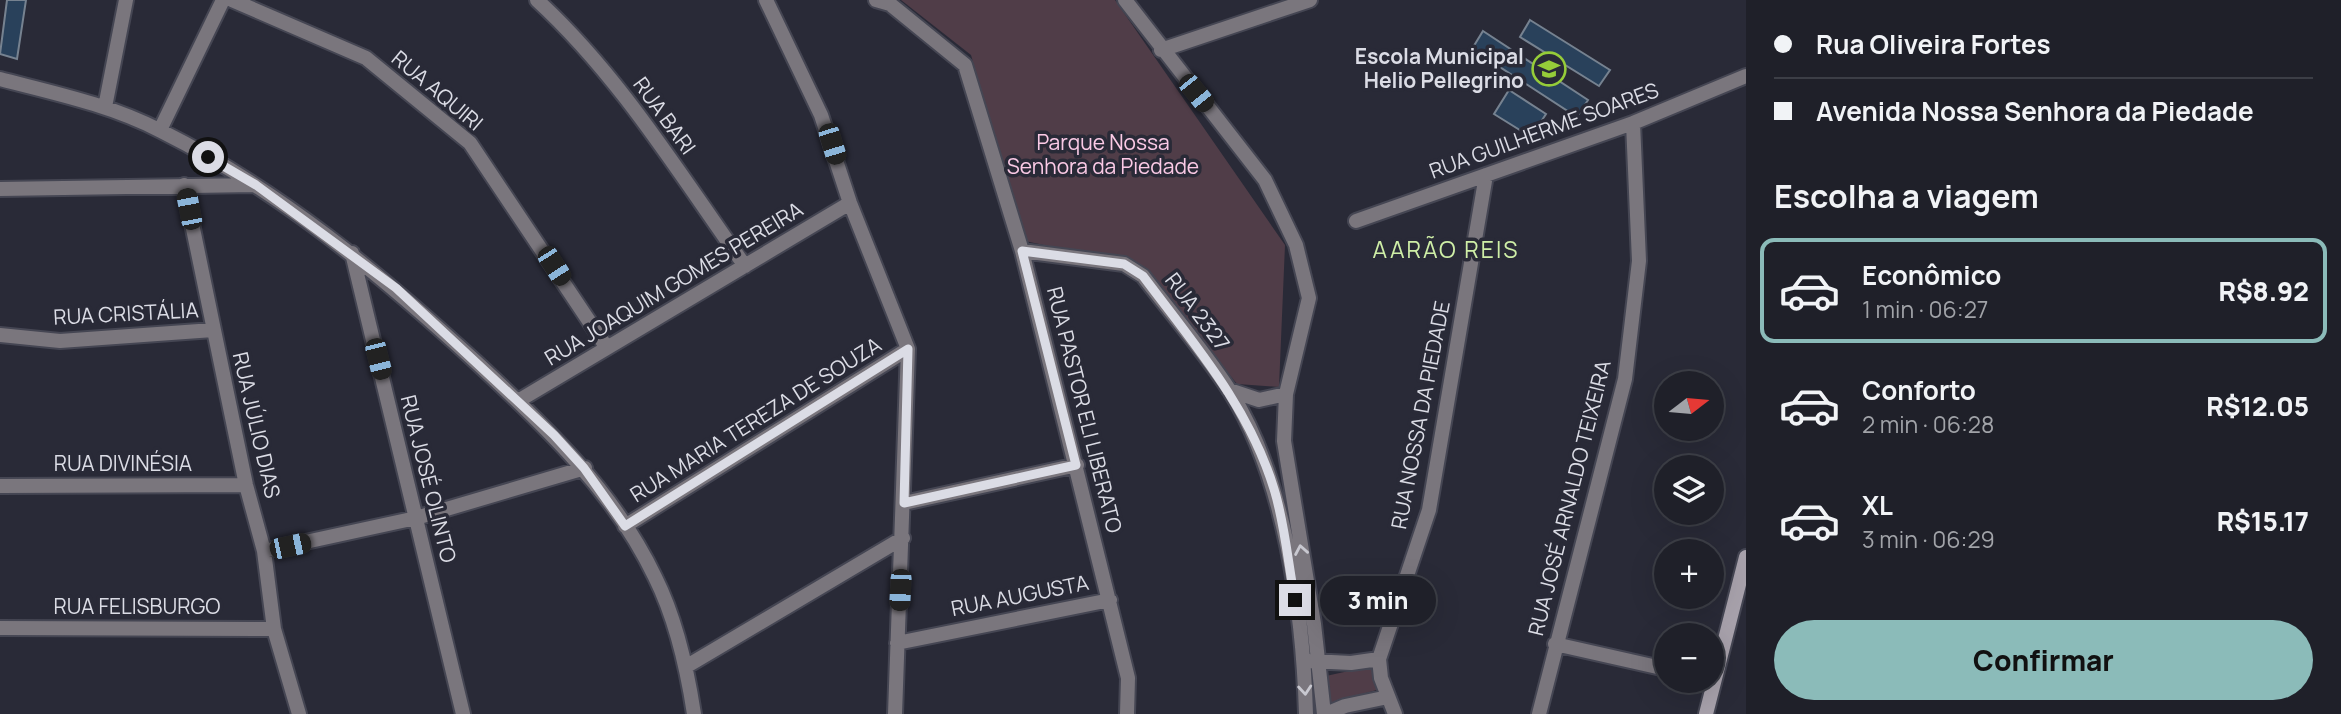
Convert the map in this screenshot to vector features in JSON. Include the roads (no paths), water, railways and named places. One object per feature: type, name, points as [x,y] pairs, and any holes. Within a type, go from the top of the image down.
[{"type":"main road","points":[[1724,639],[1746,558]]},
{"type":"main road","points":[[1706,714],[1710,693]]},
{"type":"street","points":[[105,107],[126,0]]},
{"type":"street","points":[[160,130],[223,0]]},
{"type":"street","name":"RUA AQUIRI","points":[[232,0],[366,58],[470,143],[607,348]]},
{"type":"street","name":"RUA BARI","points":[[537,0],[559,20],[623,94],[745,266]]},
{"type":"street","points":[[766,0],[821,114],[850,203],[908,349],[895,714]]},
{"type":"street","name":"RUA PASTOR ELI LIBERATO","points":[[876,0],[890,4],[965,65],[1022,251],[1110,600],[1128,678],[1127,714]]},
{"type":"street","points":[[1125,0],[1161,50],[1265,180],[1296,245],[1308,298],[1286,394],[1287,464],[1310,661],[1307,714]]},
{"type":"street","points":[[1161,50],[1310,0]]},
{"type":"street","name":"RUA GUILHERME SOARES","points":[[1356,220],[1633,123],[1746,76]]},
{"type":"street","points":[[0,79],[105,107],[160,130],[256,185],[352,253],[396,288],[518,401],[584,468],[625,526],[656,578],[687,666],[694,714]]},
{"type":"street","name":"RUA JOSÉ ARNALDO TEIXEIRA","points":[[1539,714],[1625,379],[1639,261],[1633,123]]},
{"type":"street","name":"RUA NOSSA DA PIEDADE","points":[[1379,659],[1429,510],[1486,175]]},
{"type":"street","name":"RUA JÚLIO DIAS","points":[[184,185],[246,485],[264,551],[274,629],[299,714]]},
{"type":"street","points":[[0,189],[256,185]]},
{"type":"street","name":"RUA JOAQUIM GOMES PEREIRA","points":[[518,401],[850,203]]},
{"type":"street","name":"RUA 2327","points":[[1022,251],[1124,264],[1143,276],[1229,390],[1244,403],[1270,400],[1286,394]]},
{"type":"street","name":"RUA JOSÉ OLINTO","points":[[352,253],[463,714]]},
{"type":"street","name":"RUA CRISTÁLIA","points":[[0,335],[60,341],[213,330]]},
{"type":"street","name":"RUA MARIA TEREZA DE SOUZA","points":[[625,526],[908,349]]},
{"type":"street","points":[[1244,403],[1275,491],[1300,627],[1325,714],[1345,706],[1388,697]]},
{"type":"street","points":[[904,503],[1076,465]]},
{"type":"street","points":[[264,551],[416,518],[584,468]]},
{"type":"street","name":"RUA DIVINÉSIA","points":[[0,486],[246,485]]},
{"type":"street","points":[[687,666],[903,537]]},
{"type":"street","name":"RUA AUGUSTA","points":[[897,643],[1110,600]]},
{"type":"street","name":"RUA FELISBURGO","points":[[0,628],[274,629]]},
{"type":"street","points":[[1555,644],[1654,666]]},
{"type":"street","points":[[1310,661],[1351,663],[1379,659],[1395,714]]},
{"type":"place","name":"Escola Municipal Helio Pellegrino","points":[[1549,69]]},
{"type":"district","name":"AARÃO REIS","points":[[1446,250]]},
{"type":"park label","name":"Parque Nossa Senhora da Piedade","points":[[1103,155]]}]
